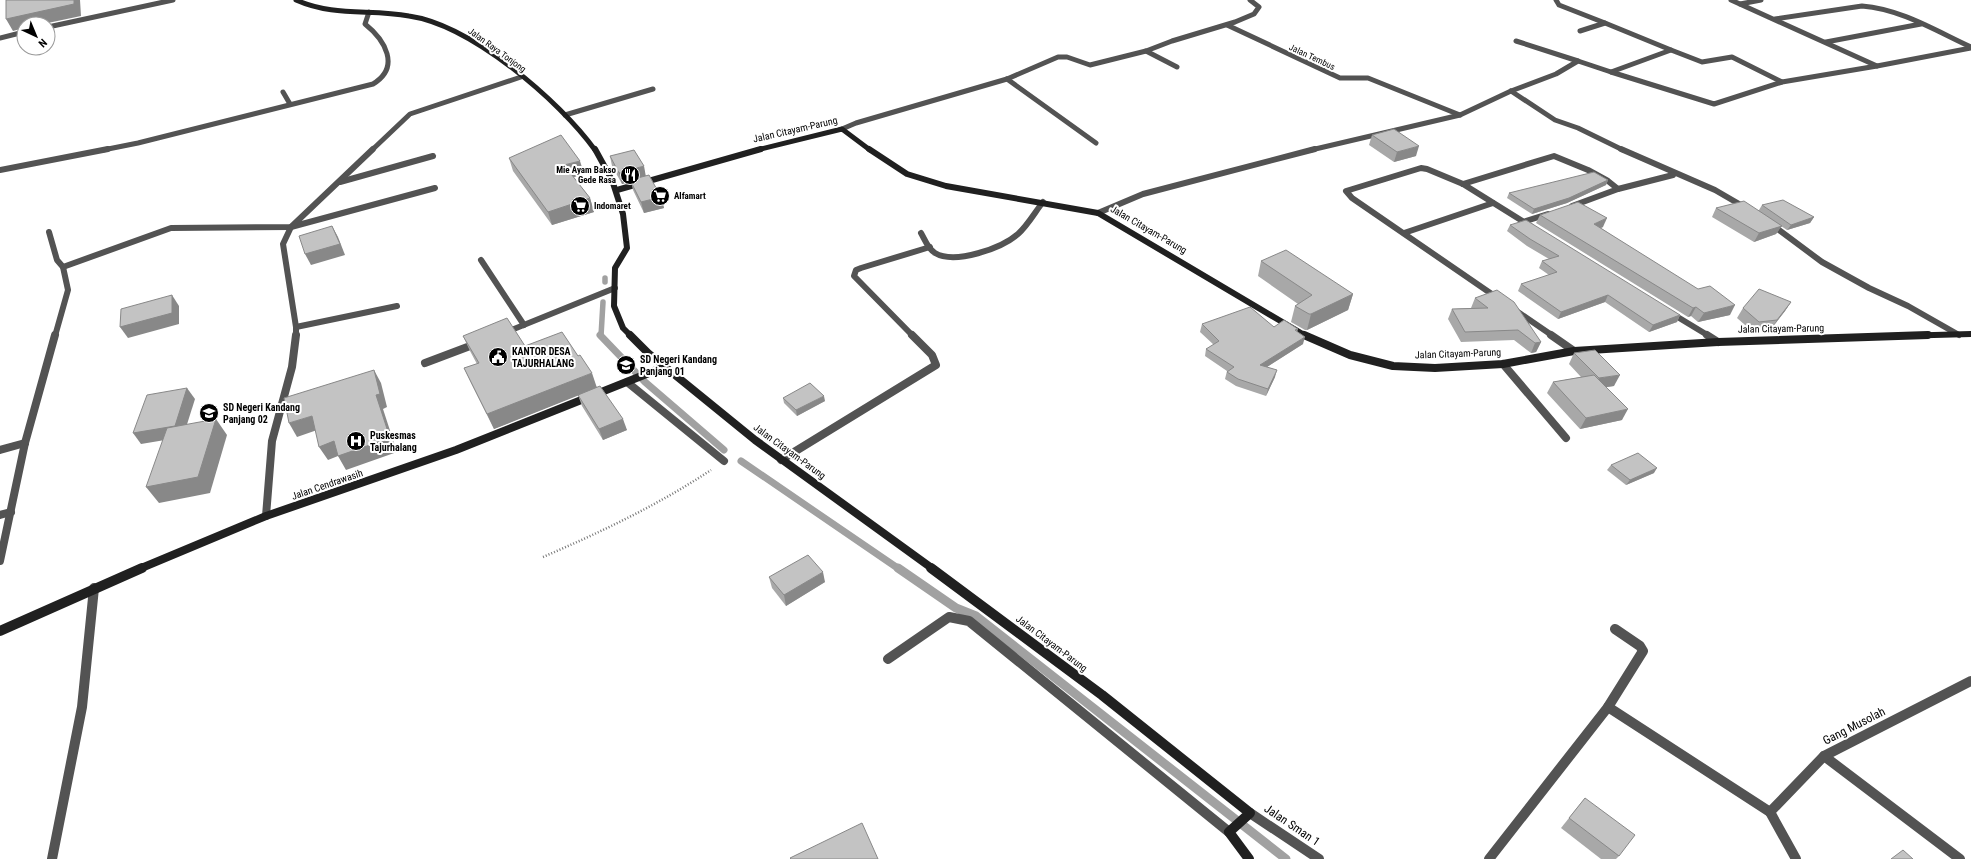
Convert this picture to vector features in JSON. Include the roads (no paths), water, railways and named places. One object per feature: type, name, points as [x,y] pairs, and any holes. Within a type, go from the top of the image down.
[{"type":"main road","name":"Jalan Raya Tonjong","points":[[297,0],[309,7],[324,10],[414,16],[446,26],[492,54],[565,115],[588,138],[602,160],[617,190]]},
{"type":"main road","name":"Jalan Citayam-Parung","points":[[1248,814],[1102,695],[884,533],[781,460],[707,403],[664,367],[623,328],[614,306],[615,268],[627,248],[625,228],[617,190],[748,152],[842,129],[874,153],[913,176],[946,186],[1043,202],[1098,213],[1158,247],[1312,340],[1350,355],[1393,366],[1435,368],[1503,364],[1574,351],[1718,342],[1971,334]]},
{"type":"main road","name":"Jalan Cendrawasih","points":[[0,631],[94,588],[266,516],[456,450],[664,367]]},
{"type":"main road","points":[[1248,814],[1230,831],[1249,859]]},
{"type":"street","points":[[56,25],[173,0]]},
{"type":"street","points":[[842,129],[856,123],[1007,79],[1058,56],[1067,57],[1090,65],[1146,51],[1172,41],[1227,25],[1257,11],[1258,5],[1250,0]]},
{"type":"street","points":[[1556,0],[1559,4],[1704,62],[1732,56],[1782,82]]},
{"type":"street","points":[[1731,0],[1877,66]]},
{"type":"street","points":[[1740,4],[1761,0]]},
{"type":"street","points":[[1774,20],[1866,5],[1880,8],[1922,24],[1971,47]]},
{"type":"street","points":[[0,170],[138,143],[373,84],[382,80],[388,66],[388,57],[379,35],[366,24],[365,20],[370,12]]},
{"type":"street","points":[[1580,31],[1605,23]]},
{"type":"street","points":[[1826,42],[1922,24]]},
{"type":"street","name":"Jalan Tembus","points":[[1227,25],[1340,78],[1368,78],[1460,115]]},
{"type":"street","points":[[0,38],[16,34]]},
{"type":"street","points":[[1516,41],[1714,104],[1782,82],[1877,66],[1971,47]]},
{"type":"street","points":[[1611,72],[1671,50]]},
{"type":"street","points":[[1146,51],[1177,67]]},
{"type":"street","points":[[1098,213],[1150,192],[1341,142],[1460,115],[1511,91],[1556,74],[1578,61]]},
{"type":"street","points":[[266,516],[269,458],[272,441],[292,367],[296,327],[283,244],[291,227],[410,114],[521,78]]},
{"type":"street","points":[[1007,79],[1096,143]]},
{"type":"street","points":[[565,115],[653,89]]},
{"type":"street","points":[[1511,91],[1555,120],[1578,128],[1636,156],[1715,190],[1750,210]]},
{"type":"street","points":[[284,92],[290,104]]},
{"type":"street","points":[[337,183],[433,156]]},
{"type":"street","points":[[1463,184],[1554,156],[1565,158],[1614,185],[1618,189]]},
{"type":"street","points":[[1537,230],[1463,184],[1432,170],[1422,168],[1346,191],[1352,198],[1574,351]]},
{"type":"street","points":[[1565,209],[1617,191],[1618,189],[1673,175]]},
{"type":"street","points":[[63,267],[171,228],[291,227],[435,188]]},
{"type":"street","points":[[921,233],[935,253],[952,258],[1002,244],[1019,233],[1043,202]]},
{"type":"street","points":[[1404,233],[1493,203]]},
{"type":"street","points":[[1524,222],[1558,211]]},
{"type":"street","points":[[1767,221],[1822,262],[1869,288],[1908,306],[1959,335]]},
{"type":"street","points":[[0,562],[25,443],[68,290],[63,267],[57,260],[49,232]]},
{"type":"street","points":[[781,460],[936,365],[932,355],[854,276],[856,270],[861,268],[930,247]]},
{"type":"street","points":[[481,260],[524,325]]},
{"type":"street","points":[[425,363],[615,288]]},
{"type":"street","points":[[296,327],[398,306]]},
{"type":"street","points":[[1666,310],[1718,342]]},
{"type":"street","points":[[1503,364],[1566,438]]},
{"type":"street","points":[[629,381],[724,461]]},
{"type":"street","points":[[0,450],[25,443]]},
{"type":"street","points":[[0,515],[11,512]]},
{"type":"street","points":[[52,859],[82,707],[94,588]]},
{"type":"street","points":[[888,659],[949,617],[961,618],[969,621],[1230,831]]},
{"type":"street","points":[[1489,859],[1608,707],[1643,651],[1640,646],[1615,629]]},
{"type":"street","name":"Gang Musolah","points":[[1770,812],[1824,756],[1971,681]]},
{"type":"street","points":[[1608,707],[1770,812],[1796,859]]},
{"type":"street","points":[[1824,756],[1960,859]]},
{"type":"street","name":"Jalan Sman 1","points":[[1248,814],[1319,859]]},
{"type":"waterway","points":[[601,336],[603,302]]},
{"type":"waterway","points":[[600,335],[645,382],[724,450]]},
{"type":"waterway","points":[[741,461],[899,569]]},
{"type":"waterway","points":[[898,568],[956,608],[976,616],[1286,859]]},
{"type":"place","name":"Mie Ayam Bakso Gede Rasa","points":[[630,175]]},
{"type":"place","name":"Alfamart","points":[[660,196]]},
{"type":"place","name":"Indomaret","points":[[580,206]]},
{"type":"place","name":"KANTOR DESA TAJURHALANG","points":[[498,357]]},
{"type":"place","name":"SD Negeri Kandang Panjang 01","points":[[626,365]]},
{"type":"place","name":"SD Negeri Kandang Panjang 02","points":[[209,413]]},
{"type":"place","name":"Puskesmas Tajurhalang","points":[[356,441]]}]
